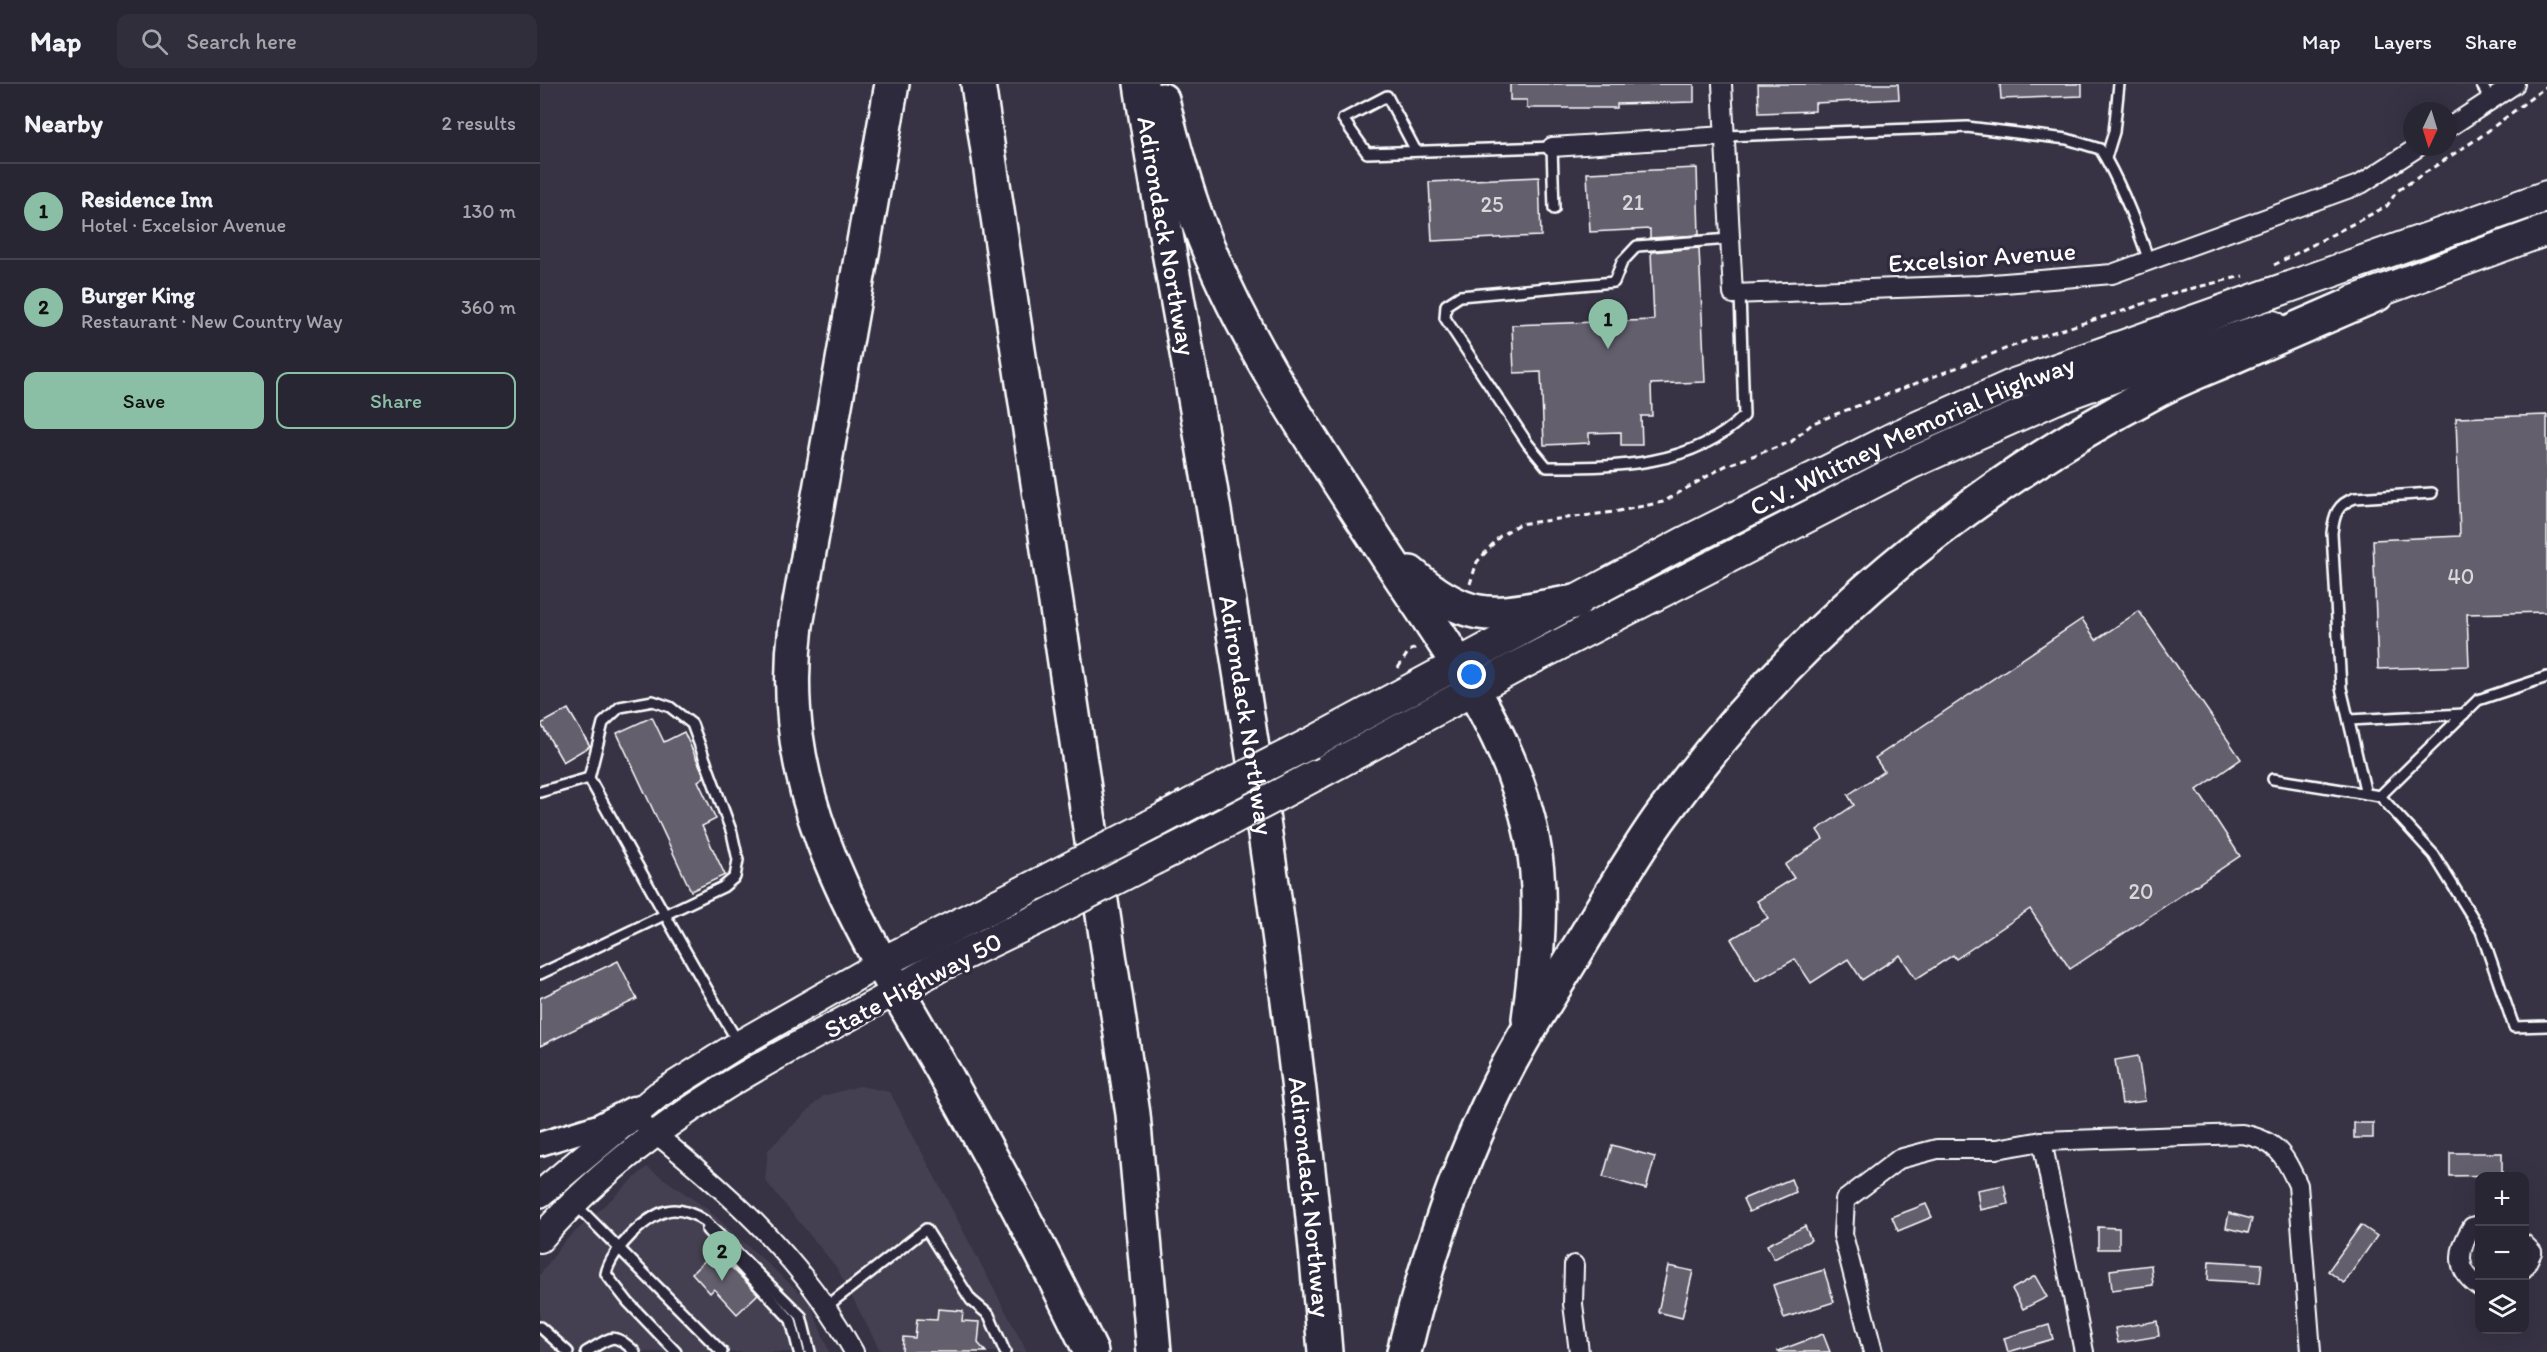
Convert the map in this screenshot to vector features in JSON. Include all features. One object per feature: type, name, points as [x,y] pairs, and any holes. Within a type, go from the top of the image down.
[{"type":"highway","points":[[892,84],[796,625],[791,677],[794,722],[813,818],[834,873],[881,963],[1023,1214],[1091,1352]]},
{"type":"highway","points":[[978,84],[1133,1114],[1154,1352]]},
{"type":"highway","name":"Adirondack Northway","points":[[1141,84],[1204,451],[1289,1000],[1315,1220],[1325,1352]]},
{"type":"highway","points":[[1158,84],[1198,222],[1256,346],[1383,550],[1458,665],[1498,736],[1522,797],[1533,837],[1538,877],[1538,956],[1527,1033]]},
{"type":"highway","name":"C.V. Whitney Memorial Highway","points":[[1311,743],[1778,494],[1899,435],[2014,384],[2547,196]]},
{"type":"highway","name":"C.V. Whitney Memorial Highway","points":[[1316,775],[1458,665],[1826,505],[1912,463],[2062,396],[2152,363],[2377,294],[2547,230]]},
{"type":"highway","points":[[1404,1352],[1433,1248],[1461,1169],[1493,1095],[1527,1033],[1633,859],[1685,783],[1772,680],[1810,640],[1863,591],[1935,531],[1982,497],[2101,421],[2161,388],[2377,294]]},
{"type":"highway","points":[[1383,550],[1437,596],[1464,609],[1494,614],[1575,602]]},
{"type":"highway","name":"State Highway 50","points":[[881,963],[1038,884],[1150,816],[1192,794],[1311,743]]},
{"type":"highway","name":"State Highway 50","points":[[898,990],[940,966],[1046,915],[1316,775]]},
{"type":"main road","name":"State Highway 50","points":[[540,1194],[658,1095],[739,1044],[881,963]]},
{"type":"main road","name":"State Highway 50","points":[[540,1239],[573,1202],[656,1134],[772,1059],[898,990]]},
{"type":"street","points":[[1722,84],[1733,294],[1740,294]]},
{"type":"street","points":[[2457,122],[2515,84]]},
{"type":"street","points":[[1552,147],[1725,136]]},
{"type":"street","name":"Excelsior Avenue","points":[[1740,294],[1980,285],[2112,273],[2361,184],[2404,156]]},
{"type":"street","points":[[540,1144],[598,1126],[658,1095]]},
{"type":"street","points":[[633,1116],[739,1203],[784,1251],[827,1306],[854,1352]]},
{"type":"street","points":[[1873,1352],[1843,1235],[1845,1200],[1899,1159],[1937,1149],[1997,1149],[2042,1141],[2242,1134],[2259,1137],[2274,1146],[2288,1162],[2298,1185],[2311,1352]]},
{"type":"street","points":[[2042,1141],[2084,1352]]},
{"type":"street","points":[[2475,1283],[2465,1274],[2460,1249],[2472,1227],[2476,1226]]},
{"type":"street","points":[[1574,1265],[1573,1304],[1579,1352]]},
{"type":"lane","points":[[2106,158],[2114,132],[2119,84]]},
{"type":"lane","points":[[2481,84],[2491,100]]},
{"type":"lane","points":[[1416,152],[1387,96],[1343,119],[1367,153],[1416,152],[1552,147],[1554,209]]},
{"type":"lane","points":[[1725,136],[1967,127],[2067,139],[2100,149],[2139,232],[2149,261]]},
{"type":"lane","points":[[1730,238],[1636,246],[1622,262],[1614,282],[1460,296],[1446,305],[1445,318],[1528,444],[1547,467],[1644,464],[1692,450],[1730,430],[1744,416],[1740,294]]},
{"type":"lane","points":[[2366,794],[2341,688],[2332,533],[2334,514],[2344,502],[2355,498],[2432,493]]},
{"type":"lane","points":[[2380,796],[2478,700],[2547,677]]},
{"type":"lane","points":[[540,974],[664,914],[723,887],[735,877],[738,860],[732,833],[692,724],[670,706],[653,701],[620,707],[603,723],[589,778],[664,914],[739,1044]]},
{"type":"lane","points":[[2349,720],[2464,714]]},
{"type":"lane","points":[[540,792],[589,778]]},
{"type":"lane","points":[[2273,778],[2380,796],[2434,855],[2481,931],[2514,1027],[2547,1026]]},
{"type":"lane","points":[[573,1202],[722,1352]]},
{"type":"lane","points":[[676,1352],[628,1302],[606,1274],[609,1261],[619,1247],[660,1212],[674,1210],[696,1215],[705,1221],[801,1316],[810,1352]]},
{"type":"lane","points":[[696,1215],[717,1242],[791,1320],[799,1352]]},
{"type":"lane","points":[[827,1306],[926,1228],[971,1300],[989,1315],[1005,1352]]},
{"type":"lane","points":[[540,1327],[568,1352]]},
{"type":"lane","points":[[586,1352],[612,1337],[621,1339],[635,1352]]},
{"type":"path","points":[[2265,271],[2305,247],[2387,206],[2397,191],[2480,137],[2547,86]]},
{"type":"path","points":[[1464,609],[1477,562],[1500,536],[1519,524],[1614,512],[1664,502],[1725,466],[1791,442],[1813,423],[2031,339],[2173,293],[2244,276]]},
{"type":"path","points":[[1397,669],[1409,651],[1458,665]]},
{"type":"path","points":[[1150,816],[1192,794]]},
{"type":"shaded area","points":[[860,1086],[890,1092],[1027,1352],[881,1352],[837,1268],[765,1180],[768,1150],[823,1096]]},
{"type":"shaded area","points":[[647,1167],[707,1209],[809,1301],[829,1352],[540,1352],[540,1275],[564,1242]]},
{"type":"building","points":[[1510,84],[1694,84],[1694,102],[1617,104],[1617,108],[1527,108],[1527,100],[1510,100]]},
{"type":"building","points":[[1758,84],[1898,84],[1899,99],[1815,103],[1815,111],[1759,113]]},
{"type":"building","points":[[2000,84],[2082,84],[2082,96],[2001,99]]},
{"type":"building","points":[[1697,168],[1699,235],[1650,238],[1650,229],[1590,232],[1587,173]]},
{"type":"building","points":[[1539,177],[1541,236],[1432,241],[1429,182]]},
{"type":"building","points":[[1699,248],[1705,382],[1651,384],[1652,416],[1641,416],[1642,445],[1621,445],[1621,432],[1589,433],[1589,443],[1544,445],[1541,372],[1514,373],[1512,325],[1654,320],[1651,252]]},
{"type":"building","points":[[2547,415],[2547,612],[2467,614],[2469,666],[2378,669],[2373,540],[2460,536],[2456,418]]},
{"type":"building","points":[[2139,611],[2241,759],[2197,790],[2240,856],[2070,969],[2030,909],[1956,959],[1953,955],[1916,979],[1900,955],[1862,980],[1848,959],[1811,983],[1795,959],[1756,981],[1731,939],[1768,918],[1757,901],[1794,878],[1785,865],[1823,839],[1817,830],[1854,805],[1848,795],[1884,771],[1875,758],[2082,619],[2096,640]]},
{"type":"building","points":[[568,709],[590,746],[563,762],[541,724]]},
{"type":"building","points":[[652,717],[664,742],[684,732],[704,775],[698,781],[716,819],[702,826],[725,875],[691,891],[617,733]]},
{"type":"building","points":[[618,961],[637,999],[540,1046],[540,998]]},
{"type":"building","points":[[2138,1056],[2145,1101],[2122,1104],[2115,1060]]},
{"type":"building","points":[[2354,1123],[2373,1123],[2373,1138],[2354,1138]]},
{"type":"building","points":[[1612,1145],[1655,1157],[1646,1189],[1603,1177]]},
{"type":"building","points":[[2450,1153],[2502,1153],[2502,1172],[2475,1172],[2475,1176],[2450,1176]]},
{"type":"building","points":[[1791,1179],[1796,1192],[1749,1212],[1743,1199]]},
{"type":"building","points":[[2004,1185],[2008,1204],[1980,1210],[1977,1190]]},
{"type":"building","points":[[1926,1204],[1932,1217],[1898,1231],[1892,1217]]},
{"type":"building","points":[[2229,1213],[2252,1219],[2248,1233],[2226,1228]]},
{"type":"building","points":[[2361,1225],[2377,1236],[2344,1283],[2328,1271]]},
{"type":"building","points":[[1805,1226],[1811,1240],[1774,1259],[1767,1245]]},
{"type":"building","points":[[2098,1227],[2119,1228],[2119,1249],[2098,1249]]},
{"type":"building","points":[[715,1251],[758,1294],[737,1314],[714,1289],[710,1293],[692,1273]]},
{"type":"building","points":[[2209,1261],[2262,1264],[2260,1283],[2208,1280]]},
{"type":"building","points":[[2151,1265],[2153,1285],[2112,1290],[2110,1270]]},
{"type":"building","points":[[1668,1266],[1693,1271],[1682,1318],[1658,1312]]},
{"type":"building","points":[[1824,1270],[1834,1302],[1784,1318],[1773,1285]]},
{"type":"building","points":[[2035,1276],[2047,1297],[2023,1309],[2012,1289]]},
{"type":"building","points":[[938,1309],[963,1311],[962,1321],[980,1322],[978,1343],[986,1352],[902,1352],[903,1337],[915,1338],[917,1319],[937,1320]]},
{"type":"building","points":[[2157,1321],[2159,1336],[2118,1343],[2115,1328]]},
{"type":"building","points":[[2049,1325],[2053,1339],[2008,1352],[2004,1338]]},
{"type":"building","points":[[1823,1334],[1830,1352],[1778,1351]]},
{"type":"place","name":"Residence Inn","points":[[1608,349]]},
{"type":"place","name":"Burger King","points":[[722,1281]]}]
